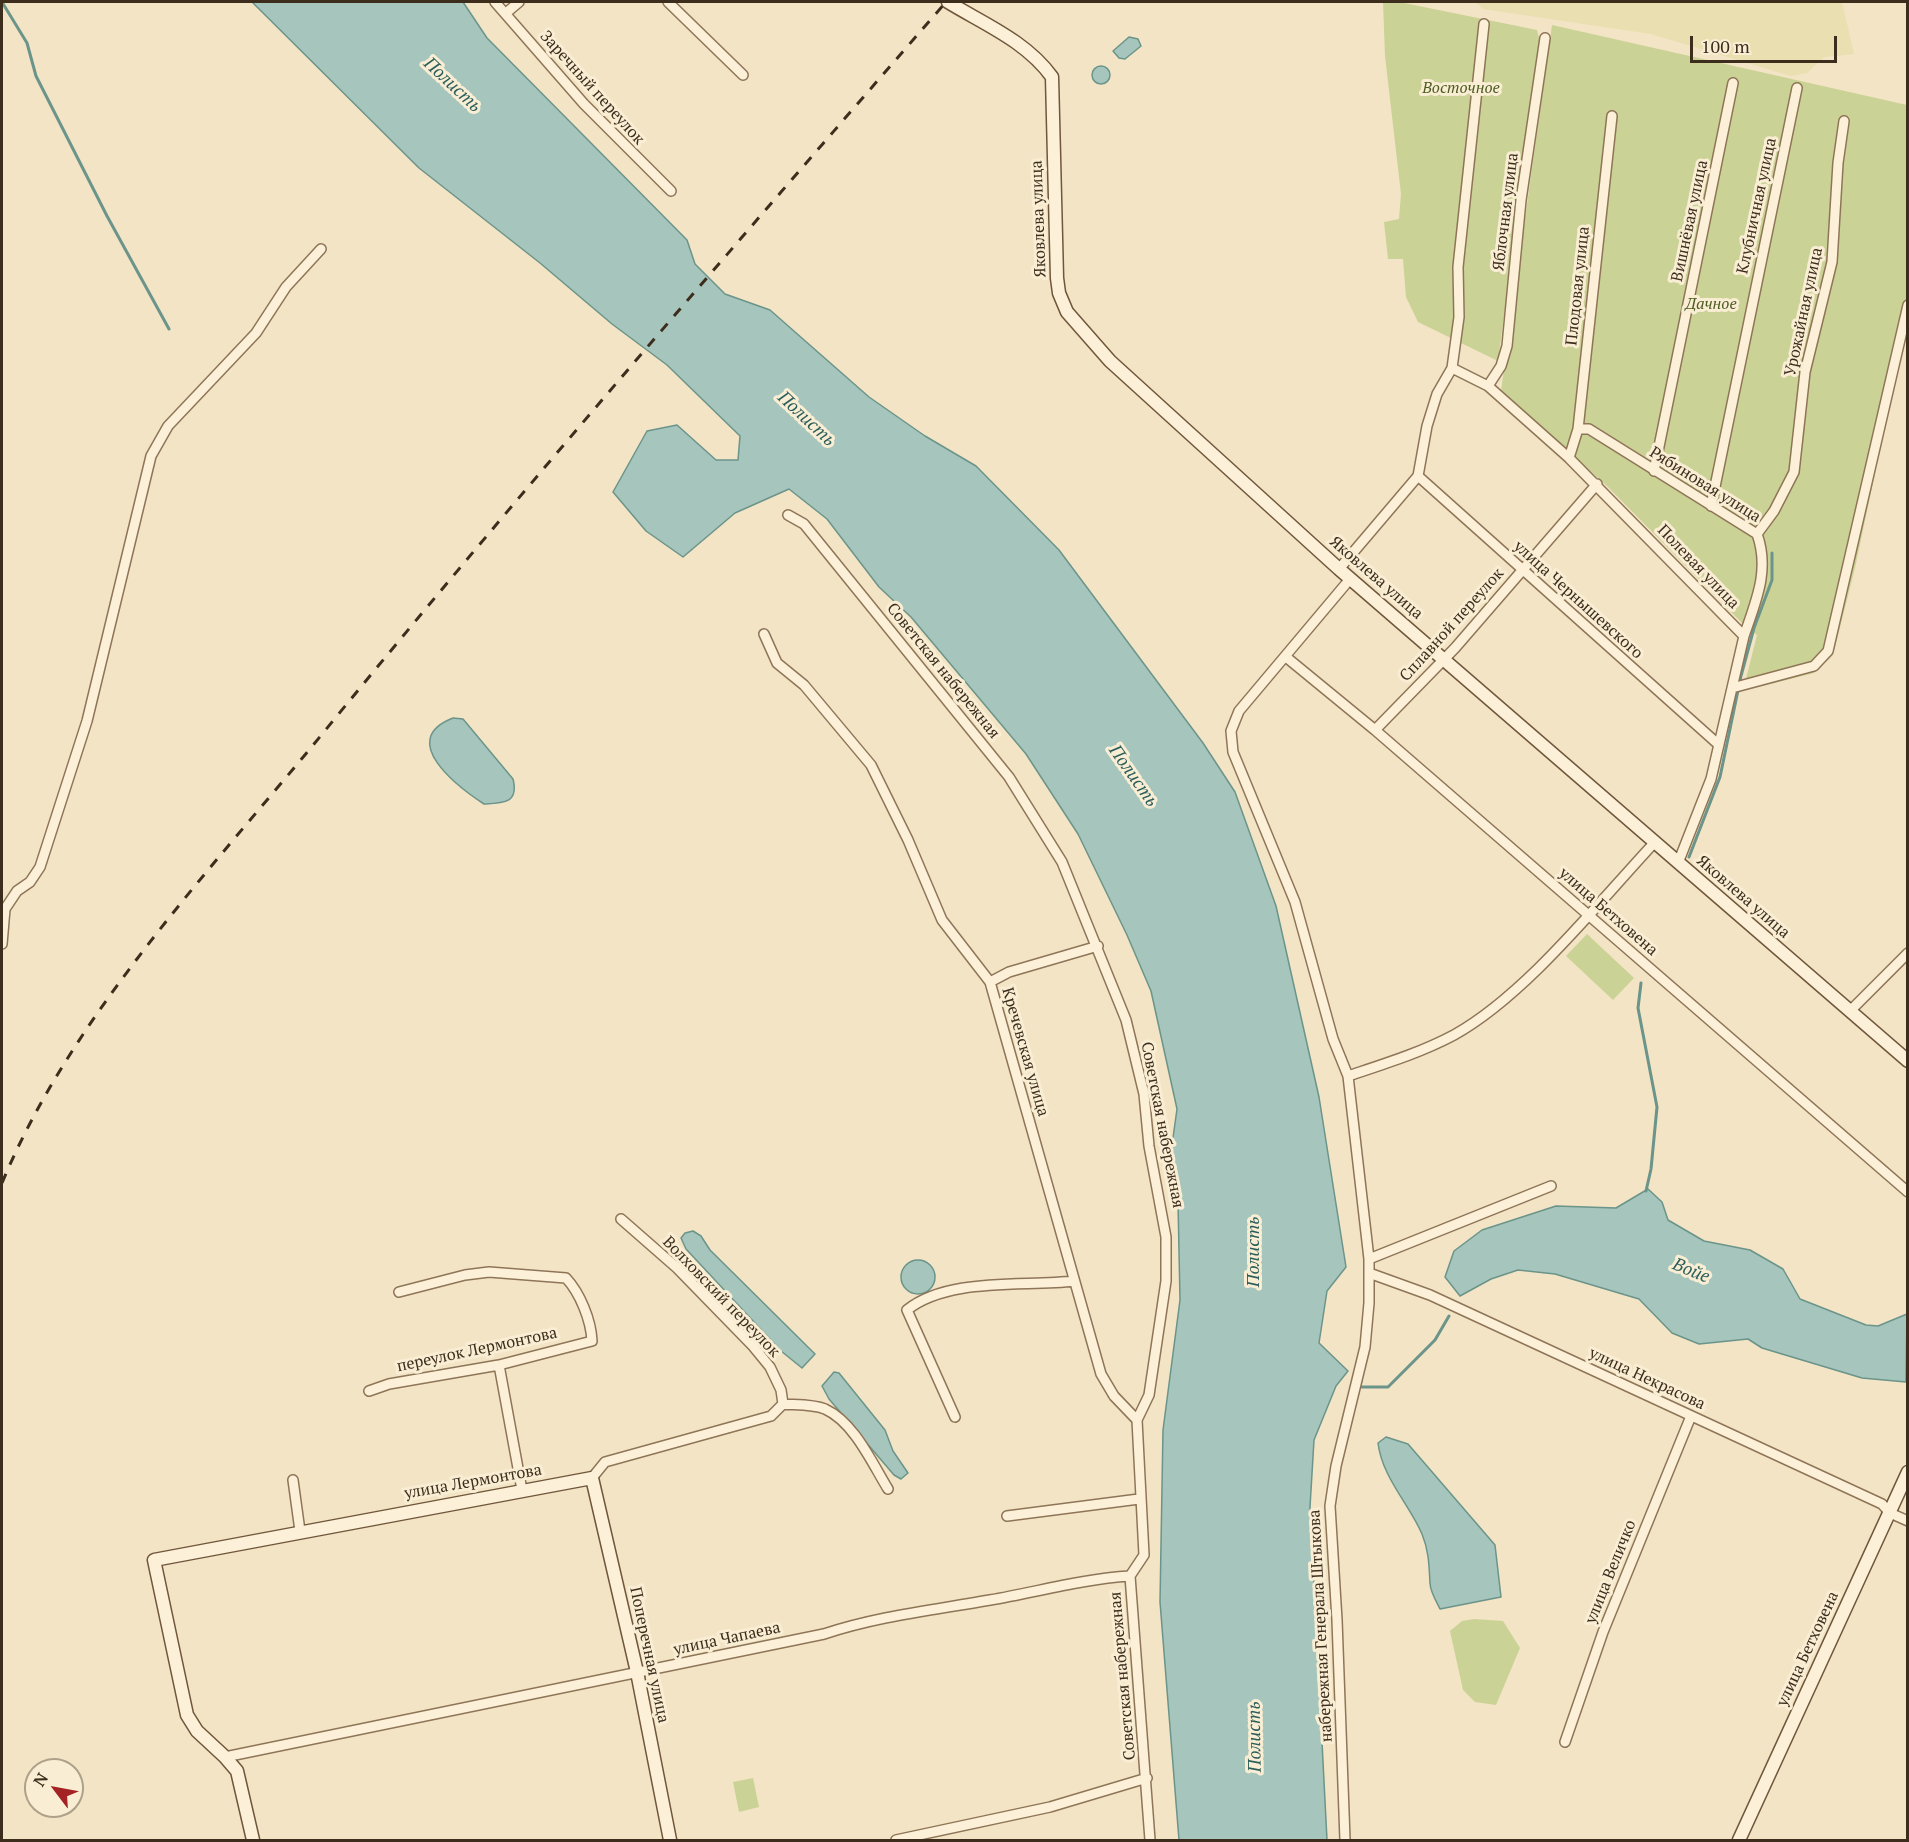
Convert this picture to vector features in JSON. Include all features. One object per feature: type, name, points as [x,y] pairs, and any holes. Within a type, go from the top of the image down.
[{"type":"street","name":"Заречный переулок","points":[[495,2],[584,104],[671,191]]},
{"type":"street","points":[[506,13],[519,2]]},
{"type":"street","points":[[668,2],[743,75]]},
{"type":"street","name":"Яковлева улица","points":[[948,2],[1040,59],[1052,77],[1059,293],[1067,312],[1110,361],[1350,579],[1908,1061]]},
{"type":"street","points":[[1339,569],[1418,476],[1433,405],[1452,368],[1459,317],[1458,267],[1484,24]]},
{"type":"street","name":"Яблочная улица","points":[[1488,386],[1501,366],[1507,346],[1521,200],[1545,38]]},
{"type":"street","name":"Вишнёвая улица","points":[[1654,471],[1733,83]]},
{"type":"street","name":"Клубничная улица","points":[[1711,506],[1797,88]]},
{"type":"street","name":"Плодовая улица","points":[[1569,458],[1578,429],[1612,116]]},
{"type":"street","name":"Урожайная улица","points":[[1757,534],[1774,511],[1794,472],[1805,372],[1832,262],[1838,163],[1844,122]]},
{"type":"street","points":[[2,944],[5,909],[17,891],[30,882],[40,867],[80,742],[151,456],[168,426],[256,333],[286,287],[321,249]]},
{"type":"street","points":[[1732,688],[1814,666],[1828,651],[1908,304]]},
{"type":"street","name":"Полевая улица","points":[[1452,368],[1488,386],[1569,458],[1744,636]]},
{"type":"street","name":"Рябиновая улица","points":[[1578,429],[1589,429],[1757,534],[1764,560],[1762,582],[1744,636]]},
{"type":"street","name":"улица Чернышевского","points":[[1418,476],[1719,745]]},
{"type":"street","name":"Сплавной переулок","points":[[1375,730],[1444,658],[1597,484]]},
{"type":"street","name":"Советская набережная","points":[[788,515],[804,524],[1009,777],[1062,862],[1098,946],[1126,1020],[1144,1094],[1149,1146],[1166,1237],[1166,1281],[1149,1395],[1137,1420],[1139,1499],[1144,1555],[1130,1576],[1150,1840]]},
{"type":"street","name":"набережная Генерала Штыкова","points":[[1345,1840],[1330,1506],[1336,1466],[1365,1347],[1369,1259],[1348,1076],[1333,1039],[1295,902],[1233,752],[1231,731],[1239,711],[1350,579]]},
{"type":"street","name":"Кречевская улица","points":[[764,634],[777,663],[804,685],[871,765],[908,840],[942,920],[990,982],[1101,1374],[1114,1396],[1137,1420]]},
{"type":"street","points":[[1678,862],[1705,798],[1744,636]]},
{"type":"street","name":"улица Бетховена","points":[[1286,657],[1375,730],[1908,1192]]},
{"type":"street","points":[[1348,1076],[1416,1053],[1455,1034],[1487,1013],[1521,984],[1655,842]]},
{"type":"street","points":[[990,982],[1009,972],[1098,946]]},
{"type":"street","points":[[1850,1011],[1908,953]]},
{"type":"street","points":[[1369,1259],[1551,1186]]},
{"type":"street","name":"Волховский переулок","points":[[621,1218],[677,1269],[752,1345],[770,1367],[781,1390],[783,1404]]},
{"type":"street","name":"переулок Лермонтова","points":[[369,1391],[389,1384],[499,1365],[592,1341],[591,1329],[575,1287],[566,1278],[489,1272],[465,1275],[399,1292]]},
{"type":"street","name":"улица Некрасова","points":[[1369,1273],[1430,1295],[1882,1504],[1890,1512],[1908,1521]]},
{"type":"street","points":[[956,1417],[907,1310],[921,1299],[948,1290],[1074,1281]]},
{"type":"street","points":[[499,1365],[522,1490]]},
{"type":"street","points":[[592,1478],[605,1462],[771,1416],[783,1404],[823,1408],[836,1416],[857,1440],[888,1489]]},
{"type":"street","name":"улица Величко","points":[[1565,1742],[1603,1632],[1691,1416]]},
{"type":"street","name":"улица Бетховена","points":[[1739,1840],[1908,1472]]},
{"type":"street","name":"улица Лермонтова","points":[[225,1756],[197,1731],[187,1715],[154,1560],[592,1478]]},
{"type":"street","name":"Поперечная улица","points":[[592,1478],[637,1672],[670,1840]]},
{"type":"street","points":[[293,1480],[300,1531]]},
{"type":"street","points":[[1007,1516],[1139,1499]]},
{"type":"street","name":"улица Чапаева","points":[[225,1756],[824,1634],[864,1621],[991,1600],[1093,1578],[1130,1576]]},
{"type":"street","points":[[225,1756],[239,1778],[253,1840]]},
{"type":"street","points":[[896,1840],[1050,1807],[1147,1778]]},
{"type":"shaded area","points":[[1475,2],[1842,2],[1854,54],[1824,57],[1807,73],[1791,76],[1651,34],[1483,9]]},
{"type":"green space","name":"Восточное","points":[[1383,2],[1399,2],[1537,30],[1540,42],[1498,361],[1418,322],[1406,297],[1403,259],[1388,259],[1384,222],[1399,219],[1401,194],[1385,56]]},
{"type":"green space","name":"Дачное","points":[[1552,25],[1907,105],[1907,322],[1855,568],[1833,655],[1814,673],[1743,691],[1757,635],[1742,623],[1607,486],[1501,391]]},
{"type":"green space","points":[[1587,934],[1634,978],[1613,1000],[1566,956]]},
{"type":"green space","points":[[1474,1619],[1503,1621],[1520,1648],[1496,1705],[1475,1702],[1463,1690],[1450,1631],[1462,1621]]},
{"type":"green space","points":[[753,1778],[759,1807],[739,1812],[733,1782]]},
{"type":"water","name":"Полисть","points":[[252,2],[463,2],[487,38],[687,240],[695,264],[725,294],[770,310],[869,397],[925,436],[976,466],[1059,550],[1203,743],[1235,792],[1276,906],[1319,1097],[1346,1267],[1327,1291],[1319,1343],[1348,1371],[1336,1386],[1314,1440],[1310,1507],[1327,1840],[1179,1840],[1160,1602],[1163,1430],[1180,1300],[1178,1202],[1172,1145],[1177,1109],[1151,991],[1127,935],[1078,834],[1026,754],[911,617],[879,587],[827,519],[789,489],[735,513],[683,557],[646,531],[613,492],[647,431],[677,425],[716,460],[738,460],[740,436],[667,365],[612,324],[540,263],[419,168]]},
{"type":"water","points":[[1129,37],[1138,39],[1141,46],[1125,59],[1119,58],[1113,51]]},
{"type":"water","points":[[1101,66],[1107,69],[1110,75],[1107,81],[1101,84],[1095,81],[1092,75],[1095,69]]},
{"type":"water","points":[[453,718],[463,719],[513,779],[514,793],[508,800],[484,804],[460,786],[437,763],[431,750],[430,738],[437,727]]},
{"type":"water","points":[[1648,1189],[1662,1202],[1668,1220],[1704,1241],[1750,1250],[1783,1269],[1800,1299],[1866,1325],[1878,1326],[1907,1314],[1906,1382],[1862,1378],[1762,1348],[1748,1339],[1699,1344],[1672,1333],[1639,1299],[1555,1274],[1518,1270],[1491,1279],[1460,1296],[1445,1277],[1454,1251],[1482,1230],[1556,1206],[1616,1208]]},
{"type":"water","points":[[693,1231],[701,1236],[710,1250],[815,1354],[802,1368],[781,1351],[686,1249],[681,1238],[685,1233]]},
{"type":"water","points":[[918,1260],[930,1265],[935,1277],[930,1289],[918,1294],[906,1289],[901,1277],[906,1265]]},
{"type":"water","points":[[834,1372],[839,1373],[885,1430],[893,1451],[908,1473],[901,1479],[894,1475],[829,1399],[822,1386]]},
{"type":"water","points":[[1386,1437],[1408,1444],[1495,1545],[1501,1597],[1440,1609],[1431,1589],[1427,1552],[1422,1534],[1390,1479],[1381,1455],[1378,1443]]},
{"type":"waterway","points":[[2,2],[27,43],[36,76],[107,216],[169,329]]},
{"type":"waterway","points":[[1689,857],[1720,777],[1741,676],[1754,628],[1772,580],[1772,553]]},
{"type":"waterway","points":[[1641,983],[1638,1008],[1657,1107],[1651,1169],[1646,1191]]},
{"type":"waterway","name":"Войе","points":[[1362,1387],[1388,1387],[1435,1340],[1449,1316]]},
{"type":"railway","points":[[2,1183],[30,1123],[63,1065],[101,1008],[184,899],[548,463],[946,2]]}]
